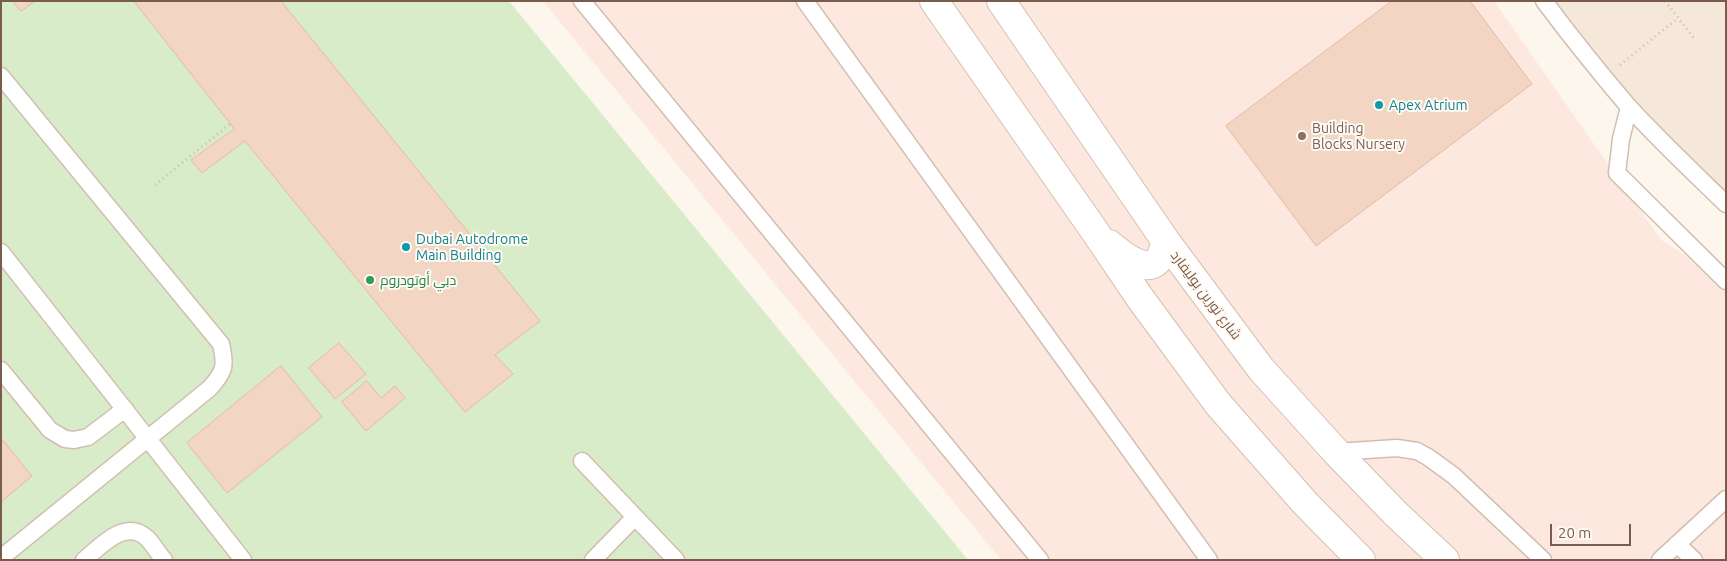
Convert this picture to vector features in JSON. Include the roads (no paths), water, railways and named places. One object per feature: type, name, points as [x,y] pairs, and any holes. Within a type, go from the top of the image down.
[{"type":"main road","points":[[934,1],[1140,298],[1218,404],[1305,503],[1361,560]]},
{"type":"main road","name":"شارع تورين بوليفارد","points":[[1001,1],[1166,240],[1261,369],[1336,452],[1396,514],[1445,560]]},
{"type":"main road","points":[[1096,233],[1136,264],[1147,265],[1158,261],[1164,252],[1166,240]]},
{"type":"lane","points":[[582,1],[1040,560]]},
{"type":"lane","points":[[805,1],[1209,560]]},
{"type":"lane","points":[[1544,1],[1629,107],[1726,204]]},
{"type":"lane","points":[[1,76],[221,344],[225,360],[221,376],[210,388],[1,558]]},
{"type":"lane","points":[[1629,107],[1621,140],[1617,173],[1726,281]]},
{"type":"lane","points":[[1,252],[243,560]]},
{"type":"lane","points":[[1,370],[50,430],[65,439],[74,440],[88,437],[124,409]]},
{"type":"lane","points":[[1336,452],[1397,448],[1417,452],[1428,457],[1454,476],[1544,560]]},
{"type":"lane","points":[[582,462],[676,560]]},
{"type":"lane","points":[[1660,560],[1726,499]]},
{"type":"lane","points":[[593,560],[635,517]]},
{"type":"lane","points":[[84,560],[113,536],[131,531],[140,533],[148,539],[164,560]]},
{"type":"lane","points":[[1677,544],[1694,560]]},
{"type":"place","name":"Apex Atrium","points":[[1379,105]]},
{"type":"place","name":"Building Blocks Nursery","points":[[1302,136]]},
{"type":"place","name":"Dubai Autodrome Main Building","points":[[406,247]]},
{"type":"place","name":"دبي أوتودروم","points":[[370,280]]}]
